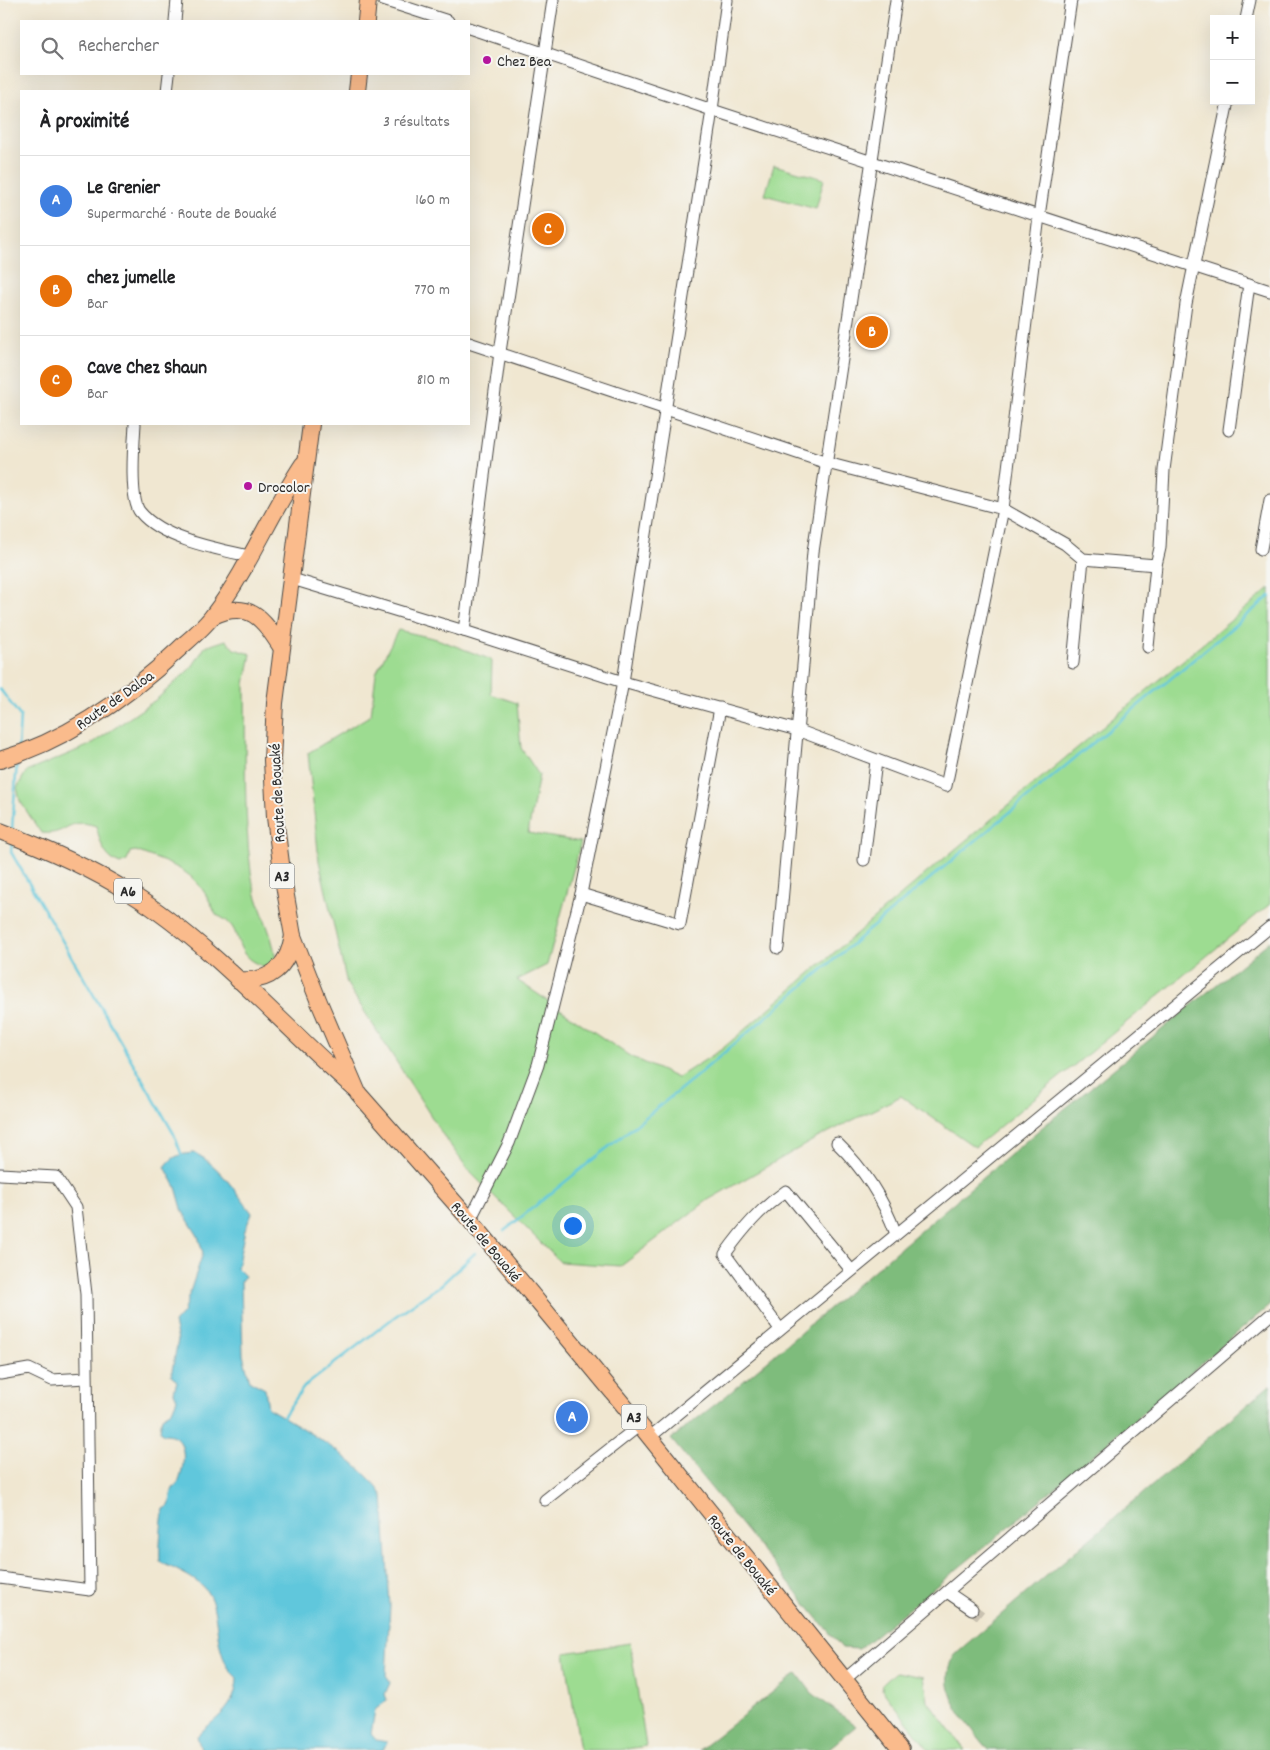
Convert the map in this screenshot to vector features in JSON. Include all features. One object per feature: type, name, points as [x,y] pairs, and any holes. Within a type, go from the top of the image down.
[{"type":"highway","points":[[366,20],[368,0]]},
{"type":"highway","points":[[357,90],[359,75]]},
{"type":"highway","name":"A3","points":[[281,646],[311,425]]},
{"type":"highway","name":"Route de Daloa","points":[[0,760],[51,740],[117,701],[153,674],[213,616],[305,460]]},
{"type":"highway","points":[[213,616],[232,610],[252,613],[265,623],[281,646]]},
{"type":"highway","name":"Route de Bouaké","points":[[281,646],[272,760],[274,798],[283,879],[293,936],[358,1093],[470,1220],[645,1431],[901,1750]]},
{"type":"highway","name":"A6","points":[[0,831],[82,866],[130,893],[180,930],[238,980],[358,1093]]},
{"type":"highway","points":[[238,980],[250,981],[262,978],[280,968],[291,950],[293,936]]},
{"type":"street","points":[[175,20],[178,0]]},
{"type":"street","points":[[383,0],[445,20]]},
{"type":"street","points":[[464,631],[500,352],[553,0]]},
{"type":"street","points":[[470,1220],[509,1143],[538,1065],[581,894],[623,682],[712,110],[727,0]]},
{"type":"street","points":[[778,948],[813,552],[896,0]]},
{"type":"street","points":[[289,578],[623,682],[797,730],[946,786],[1003,509],[1039,216],[1071,0]]},
{"type":"street","points":[[1247,15],[1250,0]]},
{"type":"street","points":[[470,28],[712,110],[1270,291]]},
{"type":"street","points":[[167,90],[169,75]]},
{"type":"street","points":[[1148,647],[1156,565],[1160,548],[1164,470],[1193,265],[1227,105]]},
{"type":"street","points":[[1229,430],[1249,284]]},
{"type":"street","points":[[470,343],[665,407],[827,464],[1003,509],[1065,544],[1083,559],[1156,565]]},
{"type":"street","points":[[135,425],[133,483],[139,511],[154,523],[190,542],[249,556]]},
{"type":"street","points":[[1261,549],[1270,500]]},
{"type":"street","points":[[1073,663],[1083,559]]},
{"type":"street","points":[[581,894],[680,924],[720,708]]},
{"type":"street","points":[[864,860],[876,761]]},
{"type":"street","points":[[545,1500],[645,1431],[695,1402],[851,1270],[1270,927]]},
{"type":"street","points":[[837,1143],[850,1155],[874,1185],[896,1234]]},
{"type":"street","points":[[0,1174],[56,1177],[76,1206],[86,1294],[90,1590],[0,1578]]},
{"type":"street","points":[[780,1329],[725,1254],[749,1221],[766,1204],[786,1191],[851,1270]]},
{"type":"street","points":[[844,1680],[1270,1315]]},
{"type":"street","points":[[0,1374],[29,1369],[52,1380],[86,1378]]},
{"type":"street","points":[[947,1592],[972,1609]]},
{"type":"green space","points":[[774,165],[824,179],[816,209],[765,195]]},
{"type":"green space","points":[[1270,588],[1270,904],[975,1147],[901,1096],[817,1138],[708,1200],[621,1266],[560,1262],[470,1172],[443,1135],[347,984],[319,861],[308,753],[371,715],[376,673],[398,630],[437,639],[492,660],[491,694],[517,703],[521,748],[539,775],[528,833],[581,842],[547,965],[517,980],[628,1055],[677,1078],[722,1049],[929,871]]},
{"type":"green space","points":[[226,640],[234,649],[251,654],[245,684],[245,778],[248,849],[253,884],[271,937],[276,960],[267,968],[253,962],[246,956],[233,928],[224,919],[216,915],[202,888],[185,872],[136,851],[130,852],[127,861],[120,864],[114,861],[106,853],[96,826],[79,823],[57,832],[41,833],[20,801],[17,788],[26,772],[90,745],[157,699],[192,667],[205,647]]},
{"type":"green space","points":[[1270,941],[1270,1305],[1005,1530],[859,1649],[842,1648],[671,1439],[726,1396],[1040,1129]]},
{"type":"green space","points":[[1270,1385],[1270,1750],[989,1750],[963,1717],[951,1693],[950,1667],[956,1653]]},
{"type":"green space","points":[[630,1643],[646,1746],[621,1750],[580,1750],[565,1653]]},
{"type":"green space","points":[[896,1672],[924,1677],[928,1701],[965,1750],[929,1750],[882,1690],[883,1684]]},
{"type":"green space","points":[[797,1673],[812,1693],[856,1726],[827,1750],[699,1750]]},
{"type":"water","points":[[195,1153],[220,1172],[252,1213],[245,1230],[237,1268],[245,1276],[241,1282],[243,1355],[250,1381],[265,1389],[268,1408],[347,1458],[374,1483],[383,1496],[390,1606],[386,1675],[390,1683],[385,1694],[387,1700],[375,1710],[371,1734],[376,1740],[387,1742],[383,1750],[201,1750],[197,1736],[229,1705],[236,1689],[237,1678],[228,1668],[223,1656],[219,1643],[216,1618],[209,1596],[194,1579],[160,1562],[161,1528],[164,1509],[169,1506],[171,1495],[179,1481],[183,1466],[181,1444],[171,1435],[163,1434],[160,1430],[162,1417],[172,1411],[177,1399],[174,1392],[177,1381],[171,1376],[178,1340],[174,1323],[183,1313],[203,1253],[198,1236],[183,1212],[176,1187],[165,1167],[178,1156]]},
{"type":"waterway","points":[[504,1231],[693,1079],[909,896],[1270,596]]},
{"type":"waterway","points":[[0,689],[20,716],[18,749]]},
{"type":"waterway","points":[[12,829],[17,762]]},
{"type":"waterway","points":[[12,842],[11,852],[174,1134],[182,1156]]},
{"type":"waterway","points":[[282,1418],[304,1387],[397,1315],[441,1285],[475,1253]]},
{"type":"tunnel","points":[[972,1609],[981,1616]]},
{"type":"place","name":"Chez Bea","points":[[487,60]]},
{"type":"place","name":"Cave Chez Shaun","points":[[548,229]]},
{"type":"place","name":"chez jumelle","points":[[872,332]]},
{"type":"place","name":"Drocolor","points":[[248,486]]},
{"type":"place","name":"Le Grenier","points":[[572,1417]]}]
